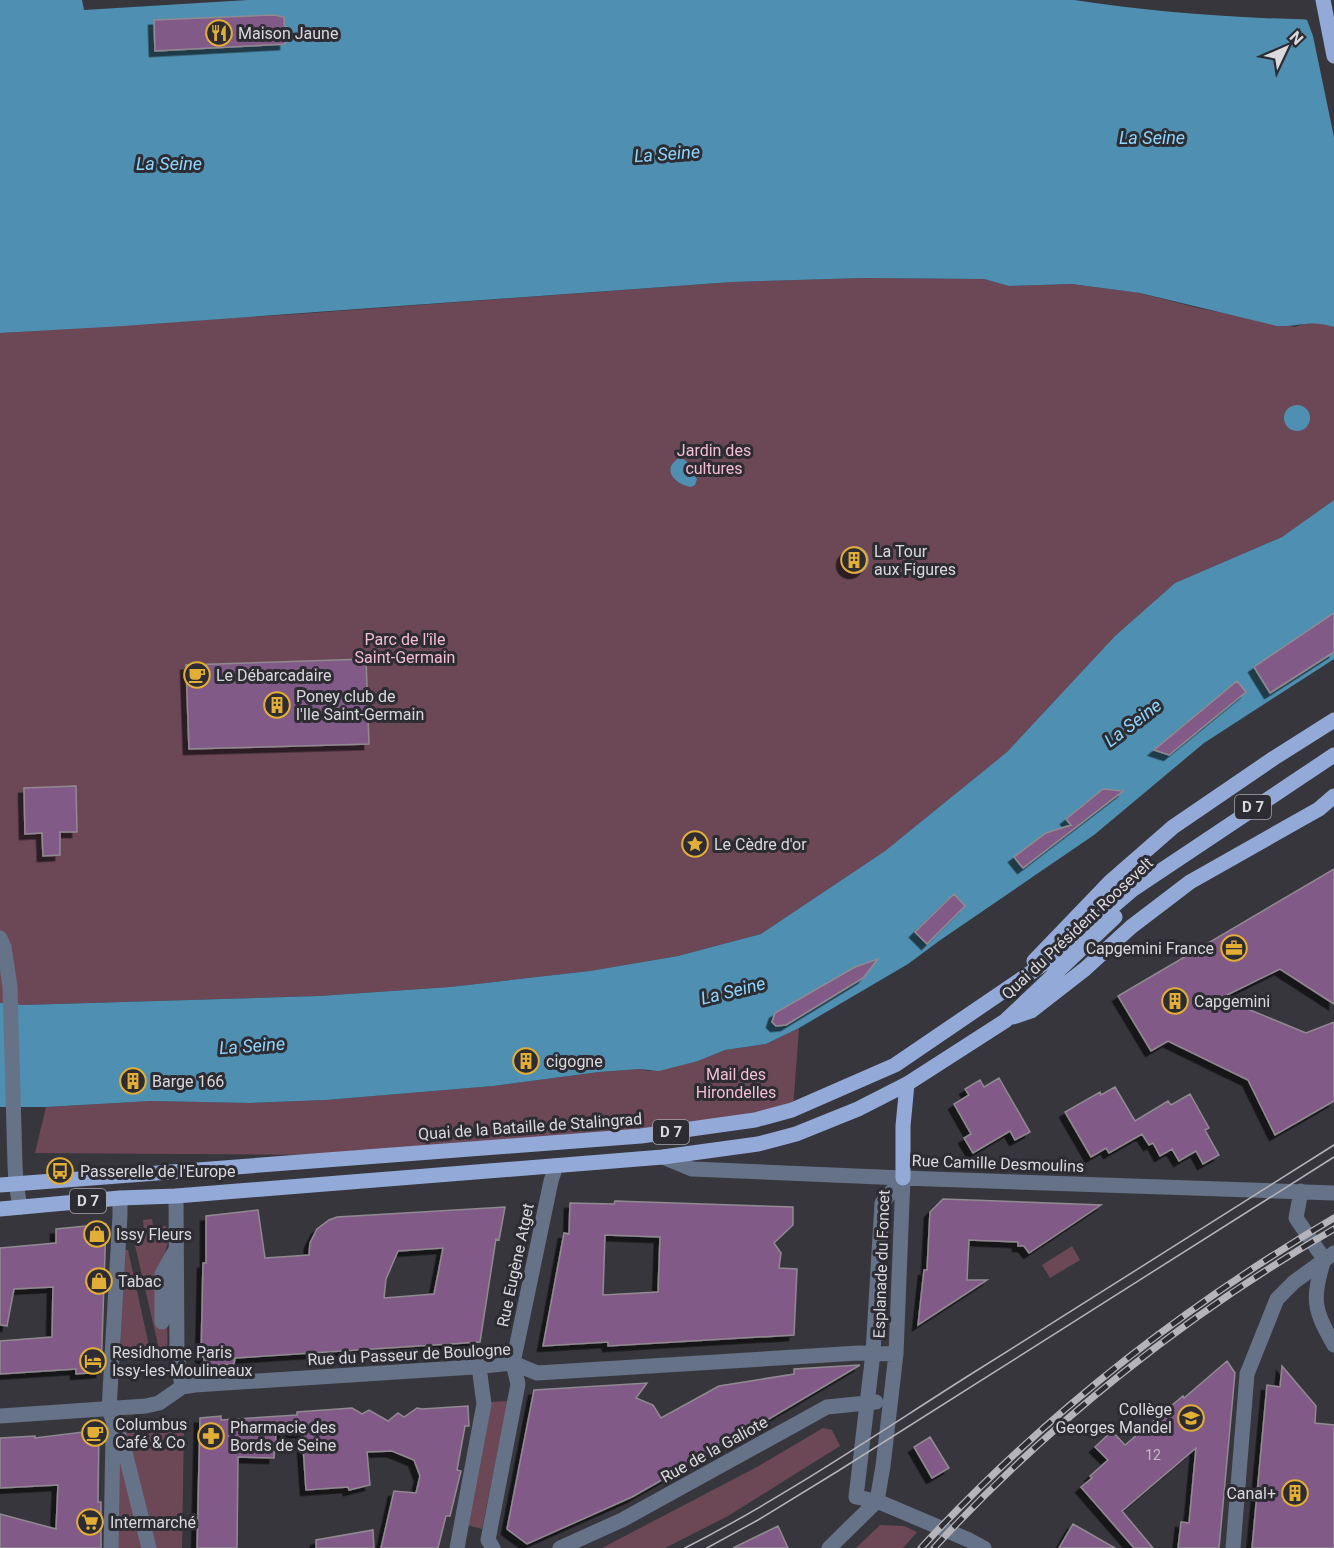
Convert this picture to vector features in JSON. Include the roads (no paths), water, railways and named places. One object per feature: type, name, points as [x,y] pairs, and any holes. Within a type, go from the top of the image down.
[{"type":"main road","points":[[1324,8],[1334,56]]},
{"type":"main road","points":[[992,1000],[1046,950],[1110,882],[1173,827],[1334,720]]},
{"type":"main road","name":"Quai du Président Roosevelt","points":[[992,1000],[1055,956],[1132,890],[1334,755]]},
{"type":"main road","points":[[1005,1021],[1031,1011],[1085,969],[1131,927],[1190,882],[1319,809],[1334,796]]},
{"type":"main road","name":"Quai du Président Roosevelt","points":[[1005,1021],[1174,861]]},
{"type":"main road","name":"Quai de la Bataille de Stalingrad","points":[[8,1184],[641,1136],[755,1120],[792,1110],[896,1065],[992,1000]]},
{"type":"main road","name":"D 7","points":[[0,1209],[663,1158],[758,1144],[796,1134],[858,1109],[907,1084],[1005,1021]]},
{"type":"main road","points":[[903,1178],[903,1120],[907,1084]]},
{"type":"main road","points":[[147,1174],[176,1196],[208,1169]]},
{"type":"street","points":[[0,938],[4,947],[10,986],[14,1115],[8,1184],[21,1207]]},
{"type":"street","name":"Rue Camille Desmoulins","points":[[663,1158],[692,1169],[1334,1192]]},
{"type":"street","name":"Rue Eugène Atget","points":[[493,1548],[488,1540],[518,1383],[513,1363],[556,1166]]},
{"type":"street","name":"Esplanade du Foncet","points":[[854,1523],[873,1353],[882,1203],[903,1178]]},
{"type":"street","name":"Esplanade du Foncet","points":[[877,1502],[896,1354],[903,1178]]},
{"type":"street","points":[[1301,1191],[1296,1218],[1329,1256]]},
{"type":"street","points":[[176,1196],[177,1355],[182,1387]]},
{"type":"street","points":[[111,1548],[111,1370],[120,1198]]},
{"type":"street","points":[[162,1322],[162,1274],[176,1248]]},
{"type":"street","points":[[1329,1256],[1315,1289],[1319,1316],[1334,1344]]},
{"type":"street","points":[[1233,1548],[1246,1374],[1277,1299],[1294,1282],[1329,1256]]},
{"type":"street","name":"Rue du Passeur de Boulogne","points":[[0,1416],[111,1417],[159,1403],[182,1387],[513,1363],[537,1373],[873,1353],[896,1354]]},
{"type":"street","points":[[460,1547],[484,1404],[479,1367]]},
{"type":"street","name":"Rue de la Galiote","points":[[560,1548],[622,1520],[827,1407],[891,1402]]},
{"type":"street","points":[[111,1417],[125,1452],[149,1548]]},
{"type":"street","points":[[856,1497],[877,1502],[984,1548]]},
{"type":"street","points":[[830,1548],[877,1502]]},
{"type":"water","name":"La Seine","points":[[0,0],[82,0],[84,10],[248,0],[1074,0],[1204,14],[1334,20],[1334,327],[1311,323],[1277,326],[1140,293],[1072,284],[1009,286],[984,279],[864,278],[732,282],[0,333]]},
{"type":"water","points":[[1297,405],[1306,409],[1310,418],[1306,427],[1297,431],[1288,427],[1284,418],[1288,409]]},
{"type":"water","points":[[681,457],[687,462],[697,479],[695,485],[691,487],[679,483],[670,471],[671,466]]},
{"type":"water","name":"La Seine","points":[[1334,500],[1334,659],[1204,743],[1094,835],[908,964],[799,1028],[766,1044],[725,1050],[698,1061],[659,1071],[639,1069],[599,1072],[493,1086],[326,1100],[250,1103],[151,1101],[46,1107],[0,1107],[0,1003],[24,1005],[319,996],[450,987],[590,971],[678,956],[761,934],[885,851],[1007,752],[1115,636],[1175,583],[1282,537]]},
{"type":"tram line","points":[[685,1548],[828,1465],[1334,1145]]},
{"type":"tram line","points":[[707,1548],[838,1471],[1334,1157]]},
{"type":"railway","points":[[921,1548],[1015,1454],[1115,1368],[1222,1289],[1334,1218]]},
{"type":"railway","points":[[934,1548],[1024,1457],[1122,1374],[1173,1334],[1226,1297],[1334,1229]]},
{"type":"place","name":"Maison Jaune","points":[[219,33]]},
{"type":"place","name":"La Tour aux Figures","points":[[854,560]]},
{"type":"place","name":"Le Débarcadaire","points":[[197,675]]},
{"type":"place","name":"Poney club de l'Ile Saint-Germain","points":[[277,705]]},
{"type":"place","name":"Le Cèdre d'or","points":[[695,844]]},
{"type":"place","name":"Capgemini France","points":[[1234,948]]},
{"type":"place","name":"Capgemini","points":[[1175,1001]]},
{"type":"place","name":"cigogne","points":[[526,1061]]},
{"type":"place","name":"Barge 166","points":[[133,1081]]},
{"type":"place","name":"Passerelle de l'Europe","points":[[60,1171]]},
{"type":"place","name":"Issy Fleurs","points":[[97,1234]]},
{"type":"place","name":"Tabac","points":[[99,1281]]},
{"type":"place","name":"Residhome Paris Issy-les-Moulineaux","points":[[93,1361]]},
{"type":"place","name":"Collège Georges Mandel","points":[[1191,1418]]},
{"type":"place","name":"Columbus Café & Co","points":[[95,1433]]},
{"type":"place","name":"Pharmacie des Bords de Seine","points":[[211,1436]]},
{"type":"place","name":"Canal+","points":[[1295,1493]]},
{"type":"place","name":"Intermarché","points":[[90,1522]]},
{"type":"park label","name":"Jardin des cultures","points":[[714,459]]},
{"type":"park label","name":"Parc de l'île Saint-Germain","points":[[405,648]]},
{"type":"park label","name":"Mail des Hirondelles","points":[[736,1083]]}]
